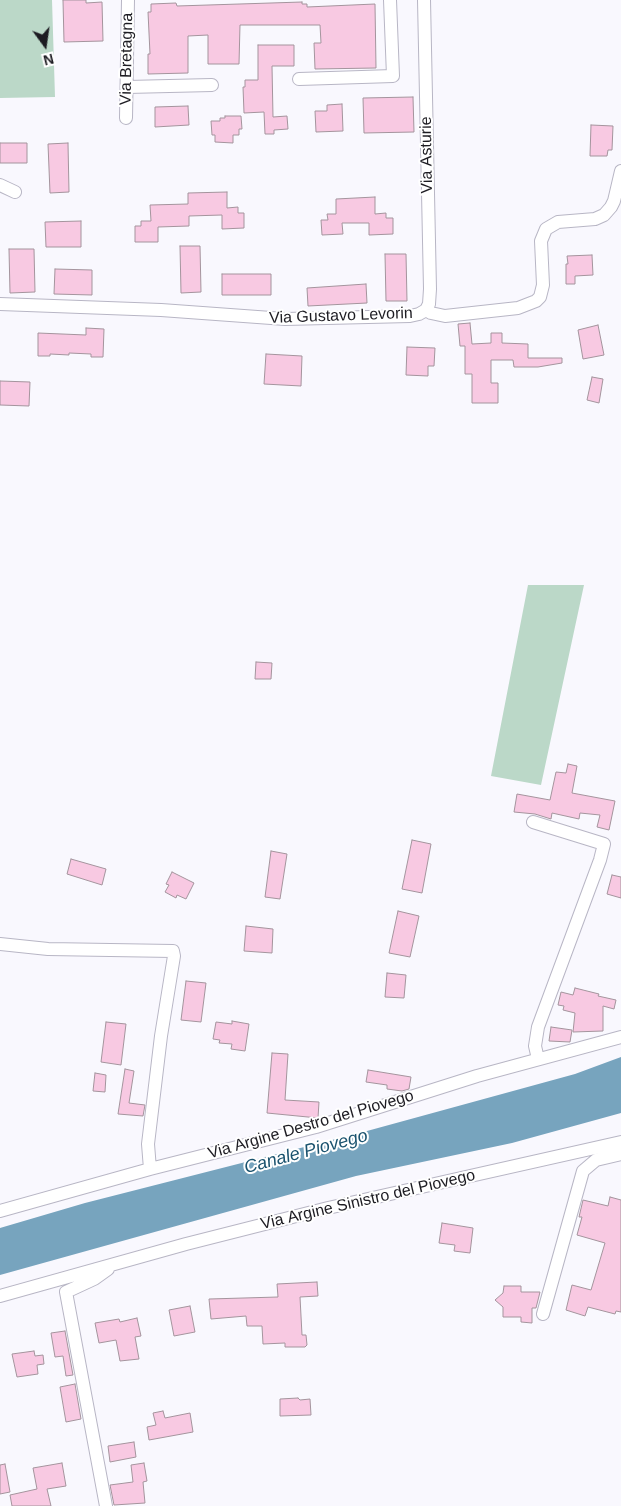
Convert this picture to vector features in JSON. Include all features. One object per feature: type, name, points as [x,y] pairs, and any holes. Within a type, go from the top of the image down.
[{"type":"street","name":"Via Bretagna","points":[[126,118],[128,0]]},
{"type":"street","points":[[299,79],[393,76],[390,0]]},
{"type":"street","name":"Via Asturie","points":[[424,0],[430,289],[429,304],[426,310]]},
{"type":"street","points":[[127,87],[212,85]]},
{"type":"street","name":"Via Gustavo Levorin","points":[[0,304],[161,310],[285,319],[410,316],[426,310],[445,316],[528,305],[540,297],[543,285],[541,241],[546,229],[558,222],[595,219],[608,212],[614,201],[621,171]]},
{"type":"street","points":[[0,185],[15,192]]},
{"type":"street","points":[[533,822],[604,844],[600,860],[538,1027],[535,1046],[538,1059]]},
{"type":"street","points":[[0,944],[48,949],[173,951],[174,956],[161,1036],[148,1144],[150,1170]]},
{"type":"street","name":"Via Argine Destro del Piovego","points":[[0,1211],[316,1127],[477,1076],[621,1037]]},
{"type":"street","name":"Via Argine Sinistro del Piovego","points":[[0,1296],[186,1244],[328,1208],[621,1142]]},
{"type":"street","points":[[543,1314],[583,1171],[596,1160],[621,1154]]},
{"type":"street","name":"Via Argine Sinistro del Piovego","points":[[106,1506],[66,1292],[94,1279],[117,1263]]},
{"type":"green space","points":[[0,0],[52,0],[55,97],[0,98]]},
{"type":"green space","points":[[528,585],[584,585],[541,785],[491,776]]},
{"type":"water","name":"Canale Piovego","points":[[621,1057],[621,1113],[512,1143],[356,1176],[0,1275],[0,1228],[85,1203],[367,1131],[575,1074]]},
{"type":"building","points":[[63,0],[86,0],[86,3],[102,2],[103,41],[64,42]]},
{"type":"building","points":[[302,2],[302,4],[307,4],[307,7],[375,4],[376,68],[315,69],[314,43],[321,43],[320,25],[240,25],[239,64],[208,64],[208,35],[188,36],[188,73],[148,74],[148,54],[150,54],[148,12],[151,12],[151,4],[176,3],[177,6]]},
{"type":"building","points":[[258,45],[294,45],[294,66],[272,66],[273,117],[287,116],[288,129],[274,130],[274,134],[265,134],[264,112],[244,113],[243,87],[245,87],[245,80],[258,80]]},
{"type":"building","points":[[413,97],[414,132],[364,133],[363,98]]},
{"type":"building","points":[[342,104],[343,131],[316,132],[315,111],[327,111],[327,105]]},
{"type":"building","points":[[188,106],[189,125],[155,127],[155,107]]},
{"type":"building","points":[[225,116],[241,116],[242,129],[239,129],[239,135],[233,135],[233,143],[215,142],[215,135],[212,135],[211,121],[220,121],[220,118],[225,118]]},
{"type":"building","points":[[591,125],[613,126],[612,150],[608,150],[607,156],[590,156]]},
{"type":"building","points":[[0,143],[27,143],[27,163],[0,163]]},
{"type":"building","points":[[68,143],[69,192],[50,193],[48,144]]},
{"type":"building","points":[[227,192],[227,208],[238,207],[238,213],[244,213],[244,228],[222,229],[222,215],[189,216],[189,226],[158,227],[158,242],[135,242],[135,226],[141,226],[141,221],[151,221],[150,205],[188,204],[188,193]]},
{"type":"building","points":[[375,197],[375,214],[386,213],[386,218],[393,218],[393,234],[369,235],[369,223],[342,223],[343,234],[322,235],[321,220],[328,220],[327,214],[336,214],[336,199]]},
{"type":"building","points":[[81,221],[81,247],[46,247],[45,222]]},
{"type":"building","points":[[180,246],[200,246],[201,292],[181,293]]},
{"type":"building","points":[[9,249],[34,249],[35,292],[10,293]]},
{"type":"building","points":[[385,254],[406,254],[407,301],[386,301]]},
{"type":"building","points":[[592,255],[593,275],[575,276],[575,284],[566,284],[567,256]]},
{"type":"building","points":[[55,269],[92,270],[92,295],[54,294]]},
{"type":"building","points":[[222,274],[271,274],[271,295],[222,295]]},
{"type":"building","points":[[366,284],[367,303],[308,306],[307,288]]},
{"type":"building","points":[[470,323],[472,344],[491,343],[491,333],[502,333],[502,343],[528,344],[528,358],[562,358],[562,363],[538,367],[514,367],[513,360],[491,360],[491,383],[498,383],[498,403],[472,403],[472,374],[465,374],[465,346],[460,346],[458,324]]},
{"type":"building","points":[[598,325],[604,355],[583,359],[578,330]]},
{"type":"building","points":[[86,328],[104,329],[103,357],[91,357],[91,354],[69,353],[69,355],[50,354],[50,356],[38,356],[38,333],[86,335]]},
{"type":"building","points":[[407,347],[435,348],[434,366],[428,366],[428,376],[406,375]]},
{"type":"building","points":[[266,354],[302,356],[301,386],[264,384]]},
{"type":"building","points":[[592,377],[603,379],[599,403],[587,400]]},
{"type":"building","points":[[0,381],[30,382],[29,406],[0,405]]},
{"type":"building","points":[[256,662],[272,663],[271,679],[255,679]]},
{"type":"building","points":[[568,764],[577,766],[572,793],[615,801],[609,830],[597,827],[600,815],[580,813],[579,819],[552,813],[551,819],[535,814],[514,812],[517,794],[550,800],[556,772],[566,773]]},
{"type":"building","points":[[412,840],[431,844],[422,893],[402,889]]},
{"type":"building","points":[[271,851],[287,854],[280,899],[265,897]]},
{"type":"building","points":[[71,859],[106,869],[102,885],[67,874]]},
{"type":"building","points":[[172,872],[194,883],[186,899],[177,895],[176,898],[165,892],[169,885],[166,884]]},
{"type":"building","points":[[612,875],[621,877],[621,898],[607,894]]},
{"type":"building","points":[[398,911],[419,916],[410,957],[389,953]]},
{"type":"building","points":[[246,926],[273,929],[272,953],[244,951]]},
{"type":"building","points":[[387,973],[406,975],[404,998],[385,997]]},
{"type":"building","points":[[186,981],[206,983],[201,1022],[181,1020]]},
{"type":"building","points":[[575,988],[616,1000],[614,1009],[603,1006],[603,1031],[573,1032],[575,1013],[563,1010],[564,1006],[558,1005],[561,992],[573,995]]},
{"type":"building","points":[[232,1021],[249,1024],[245,1051],[231,1049],[232,1044],[219,1043],[220,1040],[213,1039],[216,1022],[232,1024]]},
{"type":"building","points":[[106,1022],[126,1024],[121,1065],[101,1062]]},
{"type":"building","points":[[551,1027],[572,1030],[570,1042],[549,1041]]},
{"type":"building","points":[[272,1053],[288,1054],[285,1100],[319,1102],[318,1118],[267,1113]]},
{"type":"building","points":[[125,1069],[134,1071],[129,1103],[145,1105],[143,1116],[118,1114]]},
{"type":"building","points":[[368,1070],[411,1077],[409,1089],[402,1091],[387,1089],[387,1085],[366,1082]]},
{"type":"building","points":[[95,1073],[106,1075],[105,1092],[93,1091]]},
{"type":"building","points":[[610,1197],[621,1200],[621,1312],[616,1311],[615,1314],[588,1307],[585,1316],[566,1310],[572,1285],[591,1290],[605,1243],[577,1235],[582,1217],[579,1217],[583,1200],[608,1206]]},
{"type":"building","points":[[442,1223],[473,1228],[470,1253],[454,1251],[455,1245],[439,1243]]},
{"type":"building","points":[[317,1282],[318,1296],[300,1297],[302,1335],[306,1335],[307,1345],[305,1347],[285,1347],[285,1343],[263,1344],[262,1326],[247,1326],[246,1316],[211,1319],[209,1299],[278,1297],[277,1284]]},
{"type":"building","points":[[504,1286],[521,1286],[521,1292],[540,1292],[536,1308],[532,1308],[532,1323],[521,1322],[521,1317],[503,1317],[503,1307],[495,1300],[503,1293]]},
{"type":"building","points":[[190,1306],[195,1332],[174,1336],[169,1310]]},
{"type":"building","points":[[137,1318],[141,1336],[135,1337],[139,1359],[120,1361],[116,1340],[99,1343],[95,1323],[119,1319],[120,1322]]},
{"type":"building","points":[[65,1331],[73,1375],[66,1376],[63,1356],[55,1357],[51,1333]]},
{"type":"building","points":[[34,1351],[35,1356],[43,1355],[44,1364],[37,1365],[38,1374],[17,1377],[12,1354]]},
{"type":"building","points":[[75,1384],[81,1419],[66,1422],[60,1387]]},
{"type":"building","points":[[298,1398],[300,1400],[310,1399],[311,1415],[280,1416],[280,1399]]},
{"type":"building","points":[[163,1411],[165,1418],[190,1413],[193,1432],[149,1440],[147,1427],[156,1425],[153,1413]]},
{"type":"building","points":[[134,1442],[136,1457],[110,1462],[108,1446]]},
{"type":"building","points":[[62,1463],[66,1486],[47,1489],[51,1506],[12,1506],[10,1495],[37,1489],[33,1468]]},
{"type":"building","points":[[144,1463],[147,1481],[143,1482],[145,1503],[114,1505],[110,1485],[133,1482],[131,1465]]},
{"type":"building","points":[[5,1464],[10,1492],[0,1494],[0,1465]]}]
